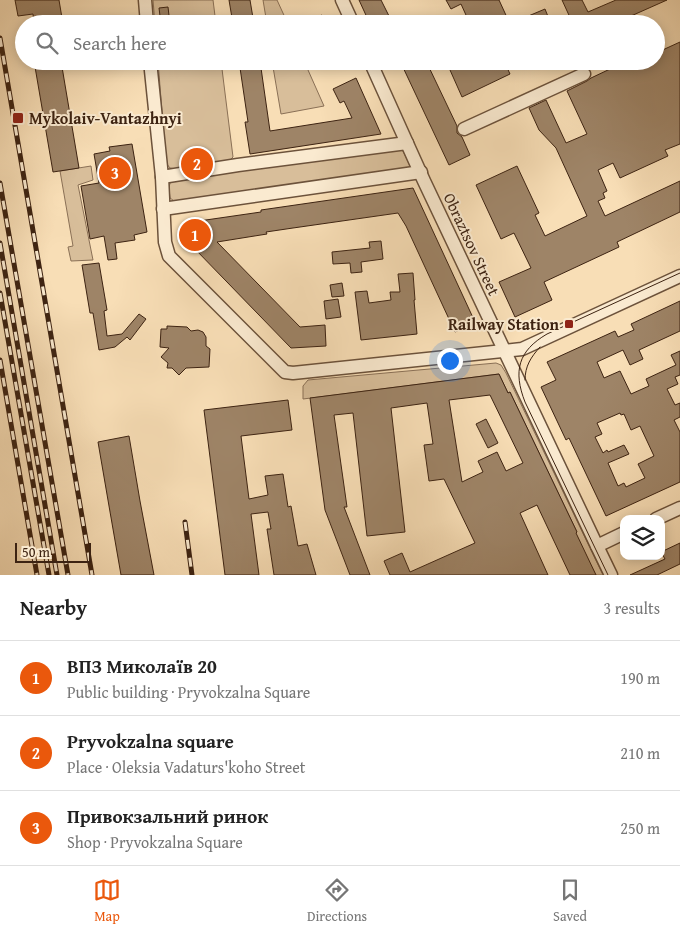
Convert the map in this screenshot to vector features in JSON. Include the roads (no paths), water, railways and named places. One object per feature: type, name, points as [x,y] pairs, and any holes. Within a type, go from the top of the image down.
[{"type":"street","points":[[145,0],[146,15]]},
{"type":"street","points":[[342,0],[349,15]]},
{"type":"street","points":[[151,70],[162,177],[165,242],[170,256],[285,372],[290,374],[522,349],[680,276]]},
{"type":"street","name":"Obraztsov Street","points":[[374,70],[611,575]]},
{"type":"street","points":[[464,129],[584,74]]},
{"type":"street","points":[[162,177],[407,143]]},
{"type":"street","points":[[164,209],[421,172]]},
{"type":"street","points":[[665,515],[680,508]]},
{"type":"street","points":[[597,546],[620,535]]},
{"type":"tram line","points":[[608,575],[525,402],[519,381],[519,371],[524,355],[530,347],[547,334],[680,273]]},
{"type":"tram line","points":[[525,380],[529,362],[540,347]]},
{"type":"railway","points":[[0,38],[92,575]]},
{"type":"railway","points":[[0,183],[68,575]]},
{"type":"railway","points":[[0,243],[57,575]]},
{"type":"railway","points":[[0,293],[49,575]]},
{"type":"railway","points":[[0,360],[37,575]]},
{"type":"railway","points":[[185,522],[192,575]]},
{"type":"place","name":"Mykolaiv-Vantazhnyi","points":[[18,118]]},
{"type":"place","name":"Pryvokzalna square","points":[[197,164]]},
{"type":"place","name":"Привокзальний ринок","points":[[115,173]]},
{"type":"place","name":"ВПЗ Миколаїв 20","points":[[195,235]]},
{"type":"place","name":"Railway Station","points":[[569,324]]}]
